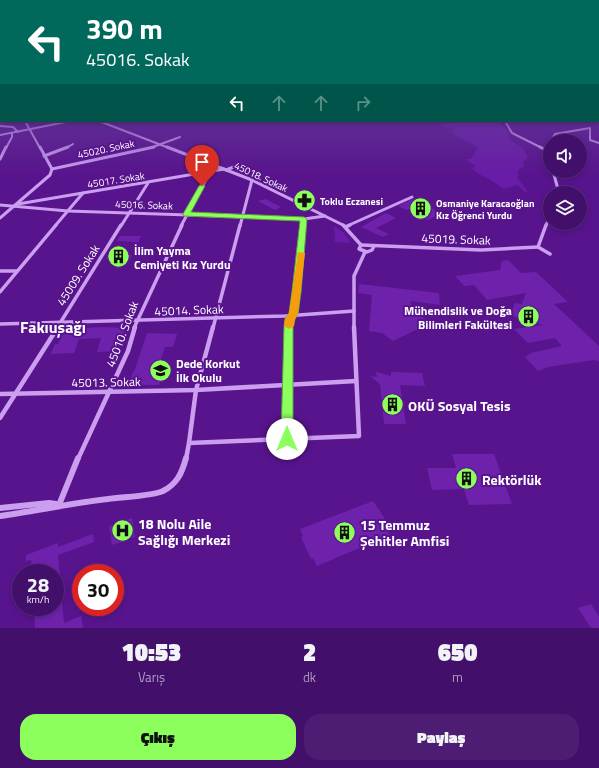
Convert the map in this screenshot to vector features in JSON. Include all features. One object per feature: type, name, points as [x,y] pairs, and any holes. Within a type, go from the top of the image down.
[{"type":"street","points":[[0,218],[50,175],[52,169],[26,122]]},
{"type":"street","points":[[0,135],[66,122]]},
{"type":"street","name":"45018. Sokak","points":[[102,122],[252,180],[325,216],[346,227],[361,245],[359,249],[365,252]]},
{"type":"street","points":[[506,122],[512,133],[543,149]]},
{"type":"street","points":[[0,126],[13,128],[18,132]]},
{"type":"street","points":[[555,134],[590,128],[590,140],[599,143]]},
{"type":"street","points":[[0,158],[12,137],[12,133]]},
{"type":"street","name":"45020. Sokak","points":[[52,169],[162,144],[180,137]]},
{"type":"street","points":[[44,156],[65,149],[73,144]]},
{"type":"street","name":"45017. Sokak","points":[[12,207],[18,204],[225,170],[240,164]]},
{"type":"street","name":"45010. Sokak","points":[[59,505],[128,350],[136,322],[187,214],[210,172]]},
{"type":"street","points":[[0,516],[36,511],[59,505],[162,492],[178,480],[183,470],[189,443],[196,390],[213,319],[252,180]]},
{"type":"street","name":"45009. Sokak","points":[[0,418],[148,183]]},
{"type":"street","points":[[0,292],[83,193]]},
{"type":"street","points":[[346,227],[412,197]]},
{"type":"street","name":"45016. Sokak","points":[[0,205],[68,211],[304,219],[325,216]]},
{"type":"street","points":[[287,439],[289,327],[290,319],[294,314],[304,219]]},
{"type":"street","points":[[544,230],[538,247],[550,254]]},
{"type":"street","name":"45019. Sokak","points":[[361,245],[368,244],[374,246],[386,245],[482,250],[520,250],[538,247]]},
{"type":"street","points":[[189,443],[342,438],[359,436],[356,381],[354,276],[365,252],[372,251],[374,246]]},
{"type":"street","points":[[0,271],[17,271]]},
{"type":"street","name":"45014. Sokak","points":[[0,324],[213,319],[285,316],[294,314],[354,310]]},
{"type":"street","name":"45013. Sokak","points":[[0,394],[196,390],[356,381]]},
{"type":"street","points":[[0,508],[49,503],[59,505]]},
{"type":"shaded area","points":[[444,122],[500,122],[509,133],[509,139],[523,148],[528,158],[523,161],[524,166],[517,171],[519,175],[517,177],[528,192],[524,191],[517,185],[504,189],[477,173],[472,168],[475,166],[466,159],[473,159],[471,157],[474,155],[475,151],[478,150],[477,147],[454,135],[453,131],[455,129],[443,127]]},
{"type":"shaded area","points":[[334,226],[344,233],[351,243],[335,242]]},
{"type":"building","name":"Osmaniye Karacaoğlan Kız Öğrenci Yurdu","points":[[415,198],[425,203],[422,204],[442,213],[428,220],[417,215],[423,212],[413,207],[406,210],[398,206]]},
{"type":"building","points":[[265,199],[281,207],[275,210],[258,201]]},
{"type":"building","points":[[386,213],[396,218],[376,228],[389,234],[383,237],[361,227]]},
{"type":"building","points":[[120,236],[141,236],[138,242],[117,241]]},
{"type":"building","name":"İlim Yayma Cemiyeti Kız Yurdu","points":[[109,254],[132,255],[129,260],[106,259]]},
{"type":"building","name":"Mühendislik ve Doğa Bilimleri Fakültesi","points":[[508,260],[521,273],[536,272],[568,302],[554,304],[599,346],[599,361],[594,360],[548,367],[538,371],[525,357],[531,353],[562,346],[555,338],[528,343],[514,329],[543,325],[510,315],[515,303],[522,304],[526,293],[487,300],[474,285],[464,286],[455,276],[500,270],[502,261]]},
{"type":"building","points":[[359,284],[439,293],[440,305],[411,301],[411,308],[430,323],[393,341],[382,333],[369,331],[372,295],[358,293]]},
{"type":"building","points":[[103,327],[126,328],[116,351],[97,352],[101,338],[79,339],[74,353],[51,354],[55,344],[58,344],[65,329]]},
{"type":"building","points":[[147,333],[177,334],[173,347],[165,347],[157,369],[164,369],[159,385],[128,385],[134,372]]},
{"type":"building","name":"OKÜ Sosyal Tesis","points":[[376,372],[391,376],[391,372],[422,373],[425,386],[400,385],[406,424],[384,424],[380,384],[370,376],[377,377]]},
{"type":"building","name":"Rektörlük","points":[[452,454],[494,454],[512,504],[469,505],[464,489],[432,490],[427,468],[456,468]]},
{"type":"building","name":"15 Temmuz Şehitler Amfisi","points":[[373,501],[389,525],[385,527],[390,535],[317,566],[313,558],[311,559],[301,537],[303,536],[300,529]]},
{"type":"building","name":"18 Nolu Aile Sağlığı Merkezi","points":[[132,518],[135,537],[112,545],[109,526]]},
{"type":"building","points":[[93,534],[94,542],[58,555],[59,564],[31,564],[31,560],[26,561],[26,555],[58,543],[58,547]]},
{"type":"building","points":[[591,604],[599,617],[599,628],[591,628],[578,608]]},
{"type":"building","points":[[34,616],[63,616],[64,623],[81,616],[83,628],[35,628]]},
{"type":"slow traffic","points":[[289,326],[290,319],[294,314],[301,253]]},
{"type":"place","name":"Toklu Eczanesi","points":[[304,201]]},
{"type":"place","name":"Osmaniye Karacaoğlan Kız Öğrenci Yurdu","points":[[420,209]]},
{"type":"place","name":"İlim Yayma Cemiyeti Kız Yurdu","points":[[119,257]]},
{"type":"place","name":"Mühendislik ve Doğa Bilimleri Fakültesi","points":[[528,317]]},
{"type":"place","name":"Dede Korkut İlk Okulu","points":[[160,370]]},
{"type":"place","name":"OKÜ Sosyal Tesis","points":[[393,405]]},
{"type":"place","name":"Rektörlük","points":[[466,479]]},
{"type":"place","name":"18 Nolu Aile Sağlığı Merkezi","points":[[122,531]]},
{"type":"place","name":"15 Temmuz Şehitler Amfisi","points":[[345,532]]},
{"type":"district","name":"Fakıuşağı","points":[[53,327]]},
{"type":"route","points":[[202,186],[187,214],[304,219],[294,314],[290,319],[289,327],[287,439]]}]
